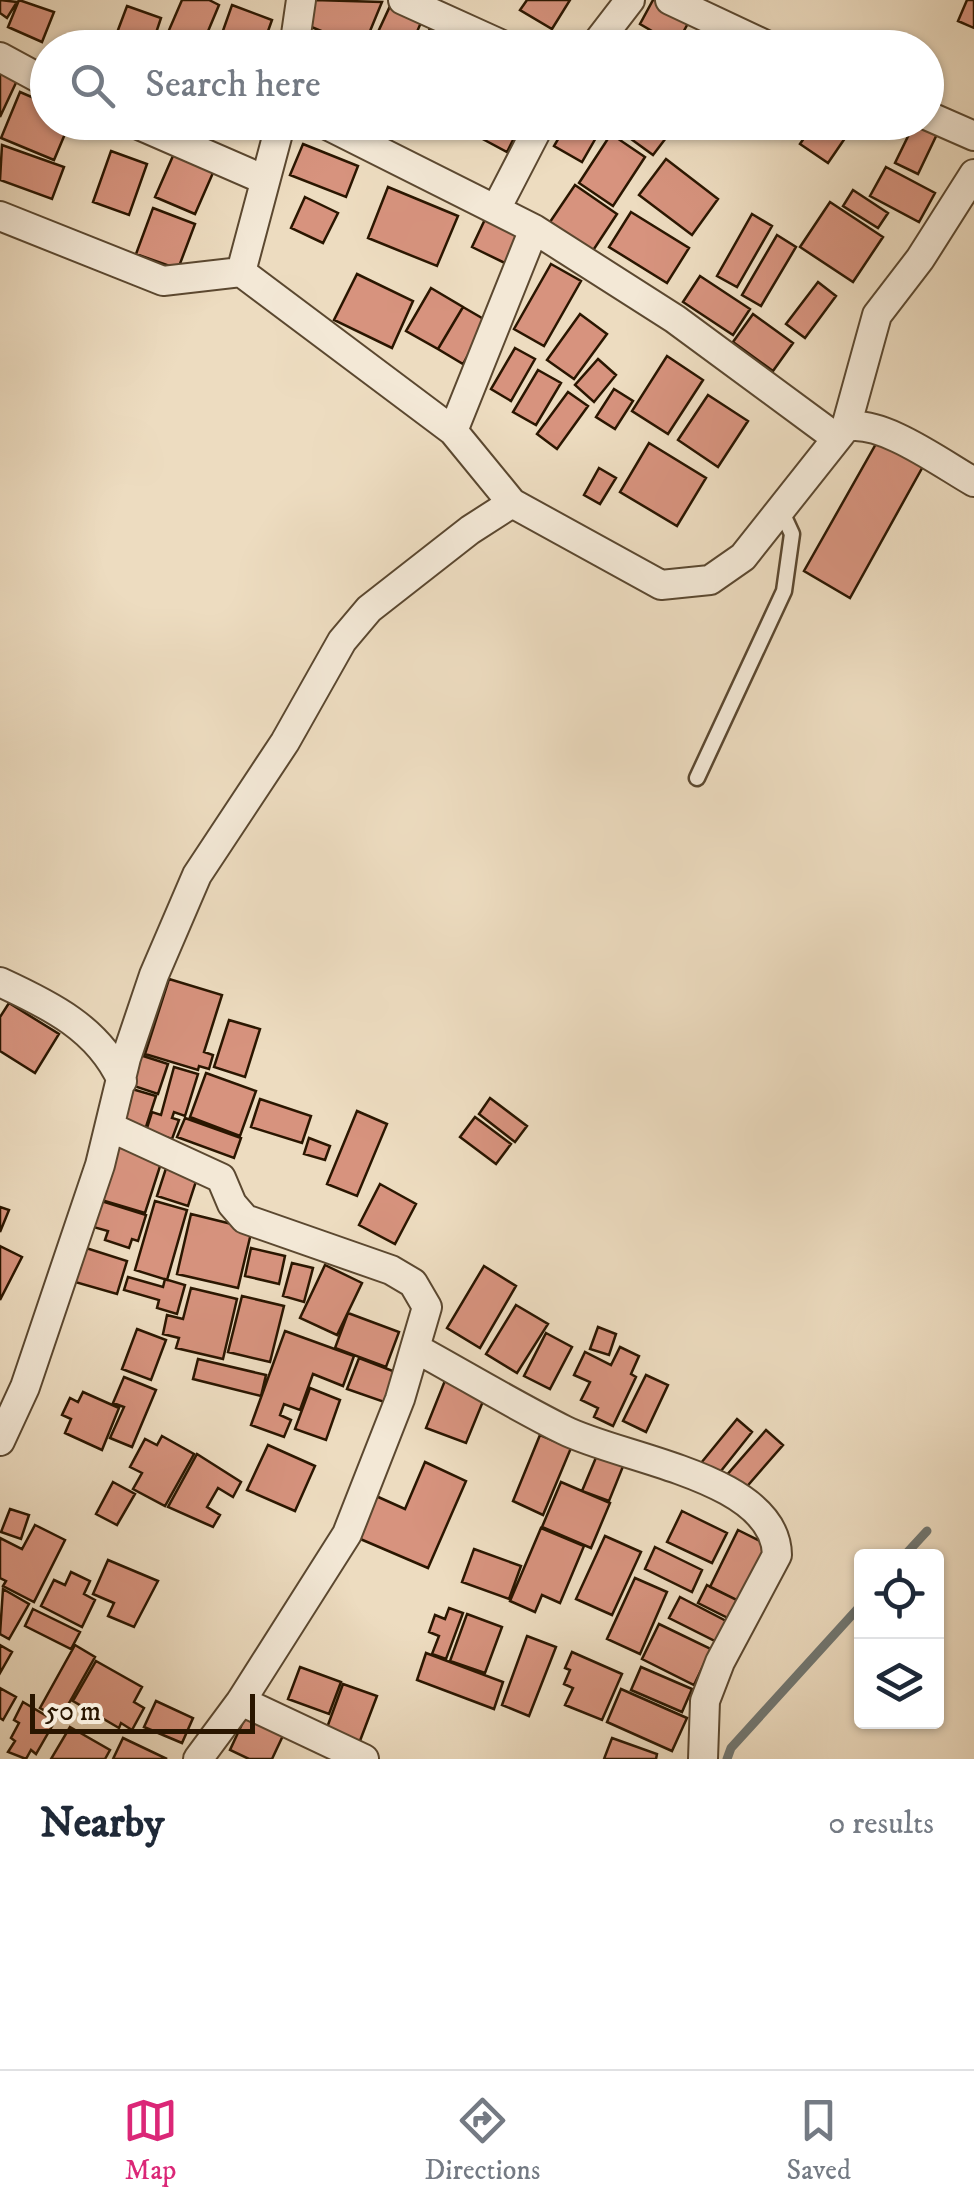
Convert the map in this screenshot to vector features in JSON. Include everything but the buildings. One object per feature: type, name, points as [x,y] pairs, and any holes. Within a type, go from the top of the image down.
[{"type":"street","points":[[297,30],[301,0]]},
{"type":"street","points":[[403,0],[470,30]]},
{"type":"street","points":[[607,30],[630,0]]},
{"type":"street","points":[[670,0],[734,30]]},
{"type":"street","points":[[0,57],[30,73]]},
{"type":"street","points":[[944,123],[974,136]]},
{"type":"street","points":[[173,140],[264,180]]},
{"type":"street","points":[[241,272],[276,140]]},
{"type":"street","points":[[357,140],[534,229],[841,432]]},
{"type":"street","points":[[496,209],[532,140]]},
{"type":"street","points":[[0,216],[164,281],[241,272],[452,431],[512,503],[661,585],[710,580],[743,557],[841,432],[876,316],[920,260],[974,174]]},
{"type":"street","points":[[452,431],[534,229]]},
{"type":"street","points":[[841,432],[858,424],[876,427],[974,482]]},
{"type":"street","points":[[0,1441],[25,1387],[110,1127],[154,975],[198,874],[285,742],[342,641],[369,610],[470,530],[512,503]]},
{"type":"street","points":[[0,982],[47,1003],[97,1040],[112,1058],[122,1081]]},
{"type":"street","points":[[110,1127],[221,1178],[232,1204],[245,1219],[391,1270],[413,1283],[427,1306],[400,1399],[347,1534],[241,1701],[198,1759]]},
{"type":"street","points":[[417,1348],[568,1433],[716,1484],[748,1502],[770,1524],[777,1536],[777,1554],[715,1675],[706,1701],[703,1759]]},
{"type":"street","points":[[241,1701],[364,1759]]},
{"type":"lane","points":[[697,778],[784,590],[792,534],[781,510]]},
{"type":"waterway","points":[[910,1549],[927,1531]]},
{"type":"waterway","points":[[727,1759],[731,1748],[854,1613]]}]
